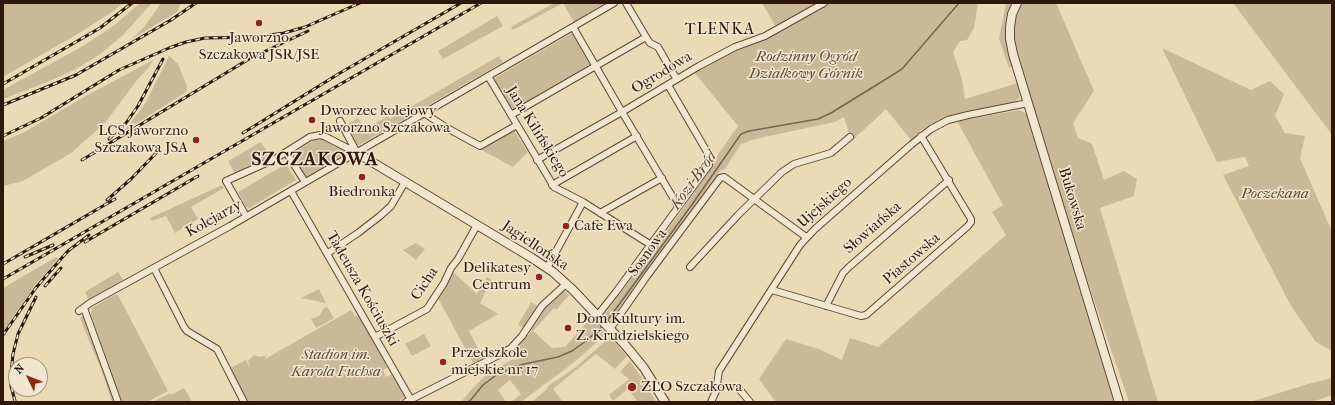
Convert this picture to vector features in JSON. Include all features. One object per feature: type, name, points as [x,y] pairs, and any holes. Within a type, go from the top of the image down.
[{"type":"street","name":"Kolejarzy","points":[[118,402],[81,309],[357,153],[614,3]]},
{"type":"street","points":[[598,316],[709,165],[710,157],[673,82],[671,70],[658,47],[650,43],[626,3]]},
{"type":"street","name":"Ogrodowa","points":[[537,160],[699,66],[735,47],[765,36],[824,3]]},
{"type":"street","name":"Bukowska","points":[[1017,3],[1011,21],[1010,39],[1013,54],[1119,402]]},
{"type":"street","points":[[574,27],[678,206]]},
{"type":"street","points":[[511,115],[646,37]]},
{"type":"street","name":"Jana Kilińskiego","points":[[488,76],[552,185],[583,202],[650,245]]},
{"type":"street","name":"Ujejskiego","points":[[711,402],[716,391],[719,371],[806,237],[931,129],[948,120],[1028,103]]},
{"type":"street","points":[[424,113],[447,128],[480,146],[517,125]]},
{"type":"street","points":[[340,121],[357,153]]},
{"type":"street","points":[[246,216],[226,181],[275,159],[310,137],[320,135],[332,139],[357,153]]},
{"type":"street","points":[[552,185],[637,136]]},
{"type":"street","name":"Piastowska","points":[[772,290],[861,316],[866,315],[968,226],[971,219],[922,136]]},
{"type":"street","points":[[690,267],[788,167],[831,154],[850,137]]},
{"type":"street","points":[[286,152],[304,182]]},
{"type":"street","name":"Jagiellońska","points":[[357,153],[548,268],[566,284],[626,346],[665,402]]},
{"type":"street","name":"Sosnowa","points":[[609,328],[694,211],[720,178],[724,177],[755,199]]},
{"type":"street","points":[[600,213],[662,178]]},
{"type":"street","name":"Słowiańska","points":[[826,306],[843,273],[848,267],[949,180]]},
{"type":"street","points":[[328,254],[380,216],[391,206],[405,182]]},
{"type":"street","name":"Tadeusza Kościuszki","points":[[291,190],[375,337],[409,401]]},
{"type":"street","points":[[755,199],[806,237]]},
{"type":"street","points":[[548,268],[583,202]]},
{"type":"street","name":"Cicha","points":[[375,337],[427,309],[444,283],[451,268],[458,259],[477,225]]},
{"type":"street","points":[[154,268],[184,327],[217,350],[244,402]]},
{"type":"street","points":[[409,401],[511,348],[522,336],[542,306],[566,284]]},
{"type":"street","points":[[740,390],[750,402]]},
{"type":"green space","points":[[3,3],[123,3],[115,10],[81,32],[3,77]]},
{"type":"green space","points":[[140,3],[152,3],[122,36],[99,55],[74,70],[3,99],[3,90],[83,46],[112,27]]},
{"type":"green space","points":[[161,3],[181,3],[177,12],[132,39],[145,26]]},
{"type":"green space","points":[[554,3],[563,3],[513,30],[511,27]]},
{"type":"green space","points":[[563,3],[606,3],[574,22]]},
{"type":"green space","points":[[762,3],[818,3],[776,27]]},
{"type":"green space","name":"Rodzinny Ogród Działkowy Górnik","points":[[828,3],[978,3],[974,28],[967,40],[960,41],[953,52],[962,79],[965,99],[1018,83],[1020,92],[1019,98],[1011,104],[950,116],[921,130],[911,140],[886,109],[854,139],[849,133],[844,117],[835,122],[755,139],[741,144],[725,169],[721,170],[612,322],[605,314],[677,217],[717,160],[716,157],[738,126],[694,72],[740,48],[766,39]]},
{"type":"green space","points":[[1006,3],[1014,3],[1013,66],[1009,68],[999,39]]},
{"type":"green space","points":[[1020,3],[1056,3],[1094,91],[1073,123],[1078,138],[1092,144],[1104,180],[1124,171],[1137,179],[1134,196],[1100,208],[1158,402],[1129,402],[1055,186],[1013,40],[1013,21]]},
{"type":"green space","points":[[1233,3],[1332,3],[1332,136],[1330,132]]},
{"type":"green space","points":[[497,16],[503,26],[443,59],[438,51]]},
{"type":"green space","points":[[572,33],[591,64],[512,111],[493,79]]},
{"type":"green space","name":"Poczekana","points":[[1162,48],[1251,90],[1270,81],[1284,94],[1275,116],[1285,133],[1305,136],[1300,158],[1332,232],[1332,351],[1316,342],[1291,306],[1223,175],[1249,166],[1245,157],[1217,162]]},
{"type":"green space","points":[[169,56],[178,64],[187,86],[186,92],[117,136],[128,126],[145,104]]},
{"type":"green space","points":[[499,56],[503,62],[359,145],[357,145],[346,125],[358,118],[365,129],[388,116],[390,119]]},
{"type":"green space","points":[[153,60],[105,123],[71,153],[23,181],[3,186],[3,141],[23,133],[84,97]]},
{"type":"green space","points":[[1020,110],[1027,115],[1116,402],[776,402],[759,379],[786,339],[819,349],[842,360],[850,338],[878,347],[1006,235],[992,212],[1003,205],[957,121]]},
{"type":"green space","points":[[513,129],[528,152],[513,167],[480,149]]},
{"type":"green space","points":[[323,139],[350,153],[306,178],[291,155],[314,140]]},
{"type":"green space","points":[[261,142],[270,157],[235,174],[228,161]]},
{"type":"green space","points":[[286,164],[296,180],[250,208],[246,207],[238,192]]},
{"type":"green space","points":[[222,185],[224,188],[191,207],[198,219],[175,233],[166,216],[152,221],[150,218]]},
{"type":"green space","points":[[416,243],[425,249],[416,260],[403,250]]},
{"type":"green space","points":[[56,257],[58,259],[36,284],[3,332],[3,288]]},
{"type":"green space","points":[[452,271],[477,294],[487,277],[491,280],[480,303],[498,314],[469,331],[484,360],[474,365],[437,296]]},
{"type":"green space","points":[[118,272],[123,280],[89,300],[85,292]]},
{"type":"green space","points":[[319,289],[326,303],[301,298]]},
{"type":"green space","points":[[563,290],[569,295],[556,310],[554,308],[533,331],[552,348],[565,347],[591,318],[606,334],[577,360],[521,402],[511,402],[521,394],[510,380],[498,390],[506,402],[461,402],[486,375],[511,360],[518,359],[513,350],[532,331],[531,327],[544,308]]},
{"type":"green space","points":[[114,295],[118,295],[168,391],[147,402],[121,402],[91,314],[92,308]]},
{"type":"green space","points":[[531,302],[538,307],[525,329],[518,325]]},
{"type":"green space","points":[[327,307],[334,318],[316,328],[311,319],[319,316],[324,308]]},
{"type":"green space","name":"Stadion im. Karola Fuchsa","points":[[351,310],[355,316],[359,315],[389,367],[383,370],[386,377],[393,374],[405,396],[404,398],[398,402],[247,402],[230,368],[246,360],[250,368],[248,361],[254,355],[260,357],[267,355],[265,359]]},
{"type":"green space","points":[[83,316],[115,402],[112,402],[100,366],[80,318]]},
{"type":"green space","points":[[424,334],[431,346],[412,356],[405,344]]},
{"type":"green space","points":[[610,337],[627,356],[615,369],[596,354],[553,389],[563,402],[532,402],[547,389],[548,386],[576,367]]},
{"type":"green space","name":"ZLO Szczakowa","points":[[630,361],[656,402],[636,402],[637,401],[628,389],[613,401],[609,395],[629,379],[620,372]]},
{"type":"green space","points":[[1332,378],[1332,395],[1312,402],[1250,402],[1308,384]]},
{"type":"green space","points":[[184,388],[192,402],[152,402],[170,393],[171,395]]},
{"type":"waterway","name":"Kozi Bród","points":[[607,321],[691,206],[741,134],[749,131],[818,119],[831,113],[902,69],[959,3]]},
{"type":"waterway","name":"Kozi Bród","points":[[469,402],[483,385],[499,373],[524,364],[558,357],[572,351],[603,326]]},
{"type":"railway","points":[[3,84],[100,28],[132,3]]},
{"type":"railway","points":[[3,105],[76,75],[171,20],[196,3]]},
{"type":"railway","points":[[3,136],[41,118],[119,70],[169,48],[186,42],[205,38],[256,37],[284,33],[305,27],[360,3]]},
{"type":"railway","points":[[243,133],[340,73],[461,3]]},
{"type":"railway","points":[[3,279],[481,3]]},
{"type":"railway","points":[[82,160],[249,59],[308,31]]},
{"type":"railway","points":[[109,139],[126,123],[138,106],[163,59]]},
{"type":"railway","points":[[107,200],[131,179],[160,149]]},
{"type":"railway","points":[[85,242],[198,176]]},
{"type":"railway","points":[[3,264],[115,199]]},
{"type":"railway","points":[[3,335],[35,289],[46,276],[68,251],[89,235]]},
{"type":"railway","points":[[25,257],[53,245]]},
{"type":"railway","points":[[45,286],[61,268]]},
{"type":"railway","points":[[15,401],[11,386],[13,354],[18,334],[36,297]]},
{"type":"place","name":"Jaworzno Szczakowa JSR/JSE","points":[[259,23]]},
{"type":"place","name":"Dworzec kolejowy Jaworzno Szczakowa","points":[[312,120]]},
{"type":"place","name":"LCS Jaworzno Szczakowa JSA","points":[[196,140]]},
{"type":"place","name":"Biedronka","points":[[362,177]]},
{"type":"place","name":"Cafe Ewa","points":[[566,226]]},
{"type":"place","name":"Delikatesy Centrum","points":[[539,277]]},
{"type":"place","name":"Dom Kultury im. Z. Krudzielskiego","points":[[568,328]]},
{"type":"place","name":"Przedszkole miejskie nr 17","points":[[443,362]]},
{"type":"place","name":"ZLO Szczakowa","points":[[632,387]]},
{"type":"district","name":"TLENKA","points":[[720,30]]},
{"type":"district","name":"SZCZAKOWA","points":[[315,160]]}]
